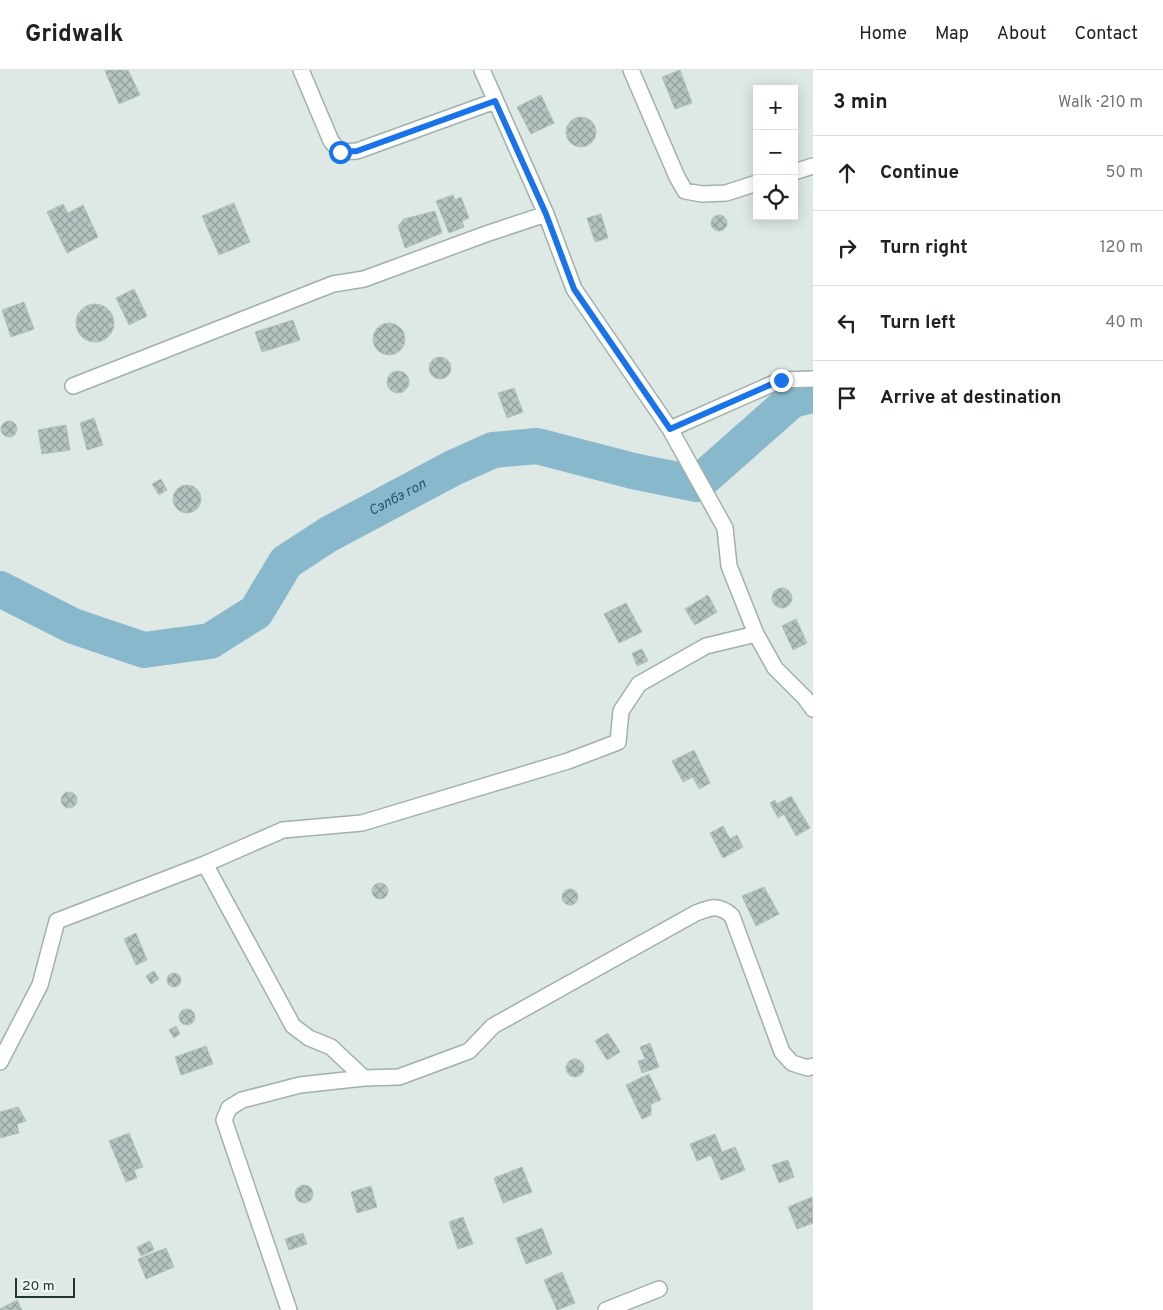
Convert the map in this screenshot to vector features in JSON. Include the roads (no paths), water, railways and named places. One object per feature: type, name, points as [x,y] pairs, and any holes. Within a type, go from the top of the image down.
[{"type":"street","points":[[301,70],[331,141],[340,152],[357,151],[495,101]]},
{"type":"street","points":[[482,70],[546,214],[574,289],[672,433],[726,528],[729,566],[756,634],[775,668],[813,708]]},
{"type":"street","points":[[631,70],[677,177],[685,191],[702,194],[726,193],[753,184]]},
{"type":"street","points":[[798,171],[813,166]]},
{"type":"street","points":[[73,386],[333,284],[364,279],[546,214]]},
{"type":"street","points":[[672,433],[781,380],[813,379]]},
{"type":"street","points":[[0,1062],[40,985],[57,921],[205,864],[283,830],[362,824],[568,761],[618,742],[621,711],[639,684],[706,646],[756,634]]},
{"type":"street","points":[[205,864],[293,1026],[309,1038],[331,1047],[364,1078]]},
{"type":"street","points":[[289,1310],[224,1120],[228,1108],[242,1100],[300,1085],[364,1078],[399,1077],[468,1051],[493,1026],[707,908],[725,910],[732,916],[782,1052],[792,1063],[808,1068],[813,1066]]},
{"type":"street","points":[[606,1310],[659,1289]]},
{"type":"waterway","name":"Сэлбэ гол","points":[[0,589],[73,626],[144,650],[210,641],[256,612],[286,562],[329,534],[453,468],[493,450],[537,446],[633,471],[697,484],[792,400],[813,395]]}]
